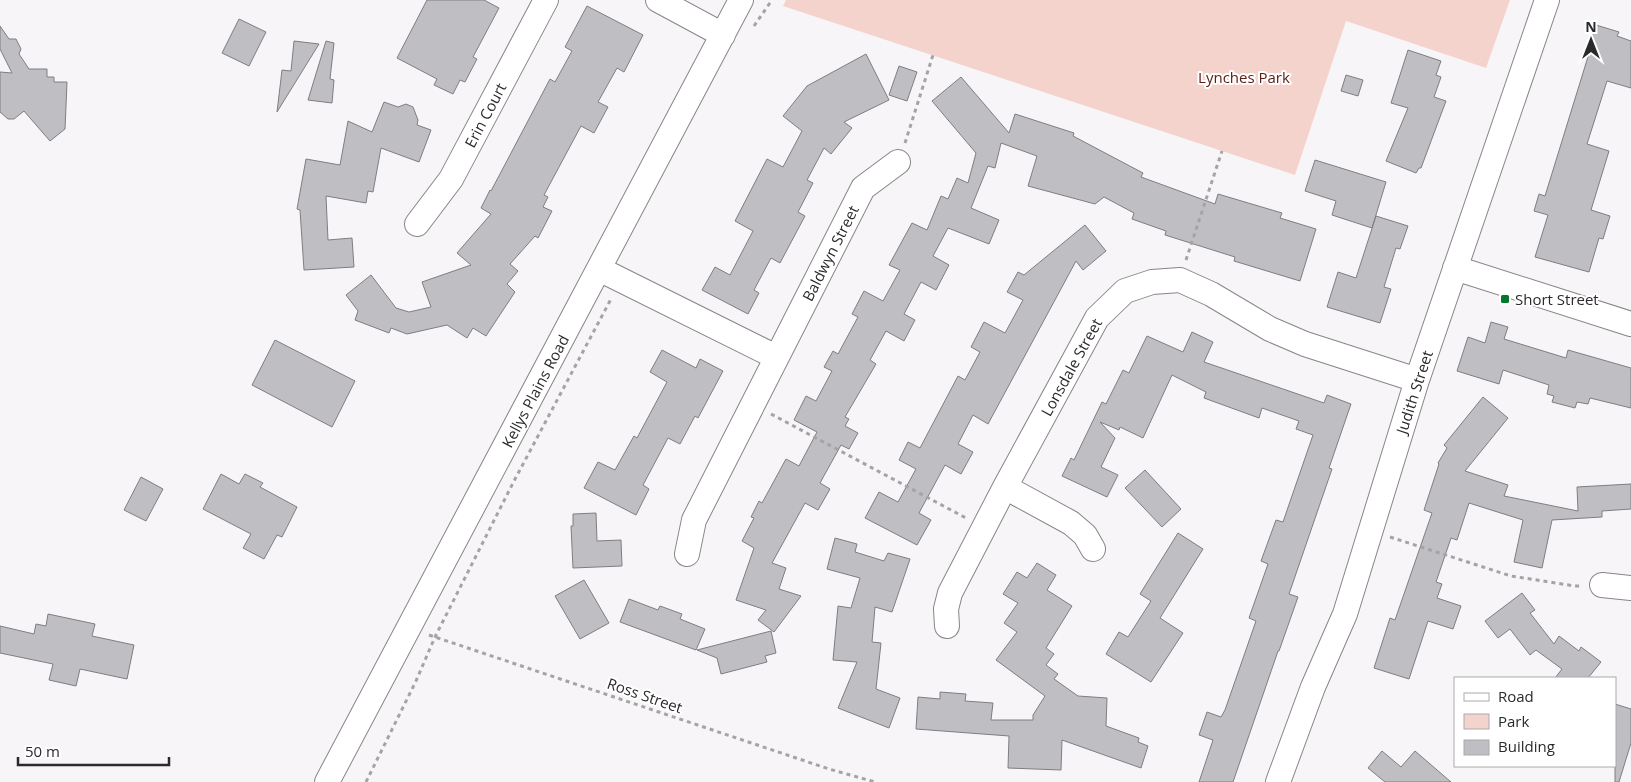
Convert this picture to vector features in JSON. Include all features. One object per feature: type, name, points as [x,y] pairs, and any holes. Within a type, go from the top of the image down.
[{"type":"street","name":"Erin Court","points":[[417,224],[451,179],[546,0]]},
{"type":"street","points":[[658,0],[723,35]]},
{"type":"street","name":"Kellys Plains Road","points":[[327,782],[741,0]]},
{"type":"street","name":"Judith Street","points":[[1278,782],[1313,687],[1345,614],[1417,380],[1547,0]]},
{"type":"street","name":"Baldwyn Street","points":[[687,554],[694,520],[863,188],[902,152]]},
{"type":"street","points":[[599,268],[776,357]]},
{"type":"street","points":[[1455,268],[1631,324]]},
{"type":"street","name":"Lonsdale Street","points":[[947,626],[946,609],[950,593],[1005,487],[1097,318],[1125,291],[1152,282],[1180,280],[1211,294],[1270,329],[1305,344],[1417,380]]},
{"type":"street","points":[[1005,487],[1071,523],[1086,535],[1093,550]]},
{"type":"street","points":[[1602,585],[1631,588]]},
{"type":"path","points":[[763,13],[772,0]]},
{"type":"path","points":[[902,152],[933,55]]},
{"type":"path","points":[[1183,269],[1222,151]]},
{"type":"path","points":[[366,782],[514,481],[614,294]]},
{"type":"path","points":[[763,410],[972,521]]},
{"type":"path","points":[[1400,540],[1511,576],[1575,586]]},
{"type":"path","name":"Ross Street","points":[[409,628],[875,782]]},
{"type":"green space","name":"Lynches Park","points":[[786,0],[1510,0],[1486,68],[1346,21],[1295,175],[783,6]]},
{"type":"building","points":[[427,0],[484,0],[499,8],[473,57],[477,59],[465,82],[460,80],[453,94],[434,85],[437,79],[397,58]]},
{"type":"building","points":[[587,6],[643,35],[624,72],[617,68],[598,102],[608,107],[594,133],[581,126],[544,195],[548,197],[543,207],[552,211],[538,238],[535,236],[510,264],[518,271],[507,284],[515,292],[486,336],[473,328],[467,338],[447,325],[407,334],[391,328],[389,333],[355,320],[358,311],[346,295],[371,275],[396,308],[409,312],[431,307],[422,282],[471,265],[457,253],[491,214],[481,208],[550,79],[555,82],[572,51],[565,47]]},
{"type":"building","points":[[239,19],[266,32],[249,66],[222,53]]},
{"type":"building","points":[[1596,25],[1619,32],[1617,36],[1631,41],[1631,88],[1607,81],[1587,144],[1609,151],[1591,210],[1610,216],[1603,239],[1599,238],[1589,272],[1535,257],[1548,215],[1534,211],[1539,194],[1545,196]]},
{"type":"building","points":[[0,26],[9,39],[16,39],[21,49],[19,54],[29,69],[47,69],[47,77],[54,77],[54,82],[67,82],[65,129],[50,141],[24,111],[14,119],[8,119],[0,112],[0,72],[12,73],[0,49]]},
{"type":"building","points":[[294,41],[319,44],[277,112],[282,70],[291,71]]},
{"type":"building","points":[[326,41],[334,43],[330,79],[334,80],[332,103],[308,100]]},
{"type":"building","points":[[1408,50],[1441,61],[1436,75],[1441,77],[1434,97],[1446,101],[1421,168],[1416,173],[1386,161],[1408,108],[1391,103]]},
{"type":"building","points":[[866,54],[889,100],[844,122],[852,128],[831,154],[824,148],[807,180],[813,183],[798,212],[805,216],[780,263],[771,258],[754,290],[759,293],[748,314],[702,290],[715,267],[730,275],[753,231],[735,221],[767,159],[783,167],[802,131],[783,116],[807,86]]},
{"type":"building","points":[[899,66],[917,72],[907,101],[889,95]]},
{"type":"building","points":[[1346,75],[1363,80],[1358,96],[1341,91]]},
{"type":"building","points":[[961,77],[1009,133],[1015,114],[1074,133],[1073,136],[1143,173],[1141,177],[1215,204],[1218,194],[1282,213],[1280,218],[1316,229],[1300,281],[1234,261],[1235,257],[1165,235],[1166,231],[1132,219],[1134,213],[1104,197],[1095,204],[1028,186],[1037,156],[1001,143],[995,168],[988,166],[971,208],[999,220],[989,244],[948,228],[933,256],[949,265],[936,290],[921,282],[904,314],[915,320],[904,341],[886,331],[870,360],[876,364],[845,417],[849,419],[845,426],[858,433],[849,449],[841,445],[820,483],[830,489],[818,510],[805,503],[772,563],[786,568],[779,589],[801,596],[774,632],[758,620],[766,610],[736,600],[754,548],[742,541],[754,518],[751,517],[759,501],[762,503],[786,459],[799,466],[817,432],[794,420],[806,396],[816,401],[832,371],[824,367],[833,351],[838,354],[858,317],[852,314],[864,291],[883,301],[900,270],[889,265],[912,223],[927,230],[941,196],[948,199],[957,178],[968,183],[976,153],[932,101]]},
{"type":"building","points":[[384,102],[398,107],[406,104],[413,107],[418,120],[417,125],[431,130],[419,162],[381,148],[373,192],[368,191],[366,203],[326,196],[328,240],[352,238],[354,267],[304,270],[300,210],[297,209],[306,159],[340,165],[348,121],[372,132]]},
{"type":"building","points":[[1315,160],[1386,182],[1372,228],[1332,215],[1336,201],[1305,191]]},
{"type":"building","points":[[1376,216],[1408,226],[1400,249],[1396,248],[1384,287],[1391,289],[1380,323],[1327,307],[1338,272],[1356,278]]},
{"type":"building","points":[[1085,225],[1106,251],[1083,270],[1076,261],[988,424],[973,415],[958,444],[973,452],[961,474],[945,465],[919,513],[931,520],[917,545],[865,518],[879,492],[898,502],[916,469],[899,460],[908,442],[920,448],[958,376],[965,380],[980,352],[971,347],[984,322],[1005,333],[1023,300],[1007,292],[1018,272],[1024,275]]},
{"type":"building","points":[[1491,322],[1508,327],[1504,339],[1566,358],[1568,350],[1631,368],[1631,408],[1590,398],[1588,404],[1577,402],[1575,408],[1552,402],[1554,396],[1547,394],[1549,385],[1503,370],[1499,384],[1457,371],[1468,337],[1485,343]]},
{"type":"building","points":[[1192,332],[1213,342],[1204,362],[1324,403],[1327,395],[1351,404],[1329,468],[1332,469],[1289,594],[1298,597],[1233,782],[1199,782],[1213,740],[1199,735],[1207,712],[1221,717],[1225,710],[1256,621],[1249,618],[1268,564],[1261,561],[1276,520],[1283,522],[1313,435],[1296,429],[1299,421],[1262,408],[1259,418],[1204,398],[1206,392],[1172,375],[1143,438],[1120,427],[1119,430],[1100,422],[1115,438],[1101,467],[1118,475],[1107,497],[1062,476],[1071,458],[1074,460],[1102,402],[1106,404],[1123,370],[1129,373],[1147,336],[1183,352]]},
{"type":"building","points":[[275,340],[355,381],[332,427],[252,385]]},
{"type":"building","points":[[662,350],[696,368],[700,359],[723,371],[698,418],[695,416],[680,444],[668,438],[643,485],[649,489],[636,515],[584,488],[598,462],[615,470],[634,436],[637,438],[667,382],[650,372]]},
{"type":"building","points":[[1483,397],[1508,418],[1465,471],[1508,485],[1504,496],[1578,511],[1577,487],[1631,484],[1631,509],[1602,511],[1602,517],[1552,520],[1542,568],[1514,562],[1523,520],[1469,503],[1457,540],[1451,538],[1436,582],[1442,584],[1437,598],[1461,606],[1453,629],[1428,621],[1409,679],[1374,668],[1390,618],[1395,620],[1432,513],[1424,510],[1438,463],[1447,448],[1444,445]]},
{"type":"building","points":[[1145,470],[1181,509],[1162,527],[1125,488]]},
{"type":"building","points":[[221,474],[239,484],[245,474],[263,483],[260,487],[297,507],[282,537],[277,535],[264,559],[243,548],[251,534],[203,509]]},
{"type":"building","points":[[141,477],[163,489],[146,521],[124,510]]},
{"type":"building","points":[[596,513],[597,541],[621,540],[622,566],[573,568],[571,526],[573,526],[573,514]]},
{"type":"building","points":[[1178,533],[1203,549],[1160,618],[1183,633],[1151,682],[1106,654],[1119,632],[1128,637],[1151,601],[1140,594]]},
{"type":"building","points":[[835,538],[857,544],[855,552],[884,561],[888,553],[910,559],[892,612],[875,607],[872,642],[881,643],[876,689],[900,698],[889,728],[838,708],[857,662],[833,660],[838,606],[851,608],[860,578],[827,569]]},
{"type":"building","points":[[1037,563],[1056,575],[1047,590],[1072,606],[1046,648],[1054,654],[1046,665],[1058,674],[1054,679],[1078,696],[1107,698],[1106,726],[1139,738],[1138,742],[1148,746],[1141,768],[1062,740],[1061,770],[1008,768],[1009,736],[916,729],[918,697],[940,699],[940,692],[966,694],[965,701],[993,703],[991,720],[1033,720],[1033,715],[1045,696],[996,660],[1017,632],[1004,623],[1018,603],[1003,594],[1017,572],[1027,578]]},
{"type":"building","points":[[584,580],[609,623],[580,639],[555,596]]},
{"type":"building","points":[[1522,593],[1535,610],[1530,613],[1554,644],[1559,636],[1579,651],[1581,647],[1601,662],[1589,677],[1556,677],[1562,669],[1536,650],[1530,655],[1510,629],[1498,638],[1485,621]]},
{"type":"building","points":[[629,599],[658,610],[660,606],[682,614],[680,619],[705,629],[696,650],[620,622]]},
{"type":"building","points":[[48,614],[95,624],[92,636],[134,645],[127,679],[80,669],[76,686],[49,680],[53,664],[0,653],[0,626],[34,634],[36,624],[46,626]]},
{"type":"building","points":[[771,631],[776,653],[765,656],[767,662],[721,674],[717,658],[697,650]]},
{"type":"building","points":[[1616,704],[1631,709],[1631,743],[1619,782],[1615,782]]},
{"type":"building","points":[[1382,751],[1401,767],[1415,751],[1451,782],[1385,782],[1368,768]]},
{"type":"place","name":"Short Street","points":[[1505,299]]}]
